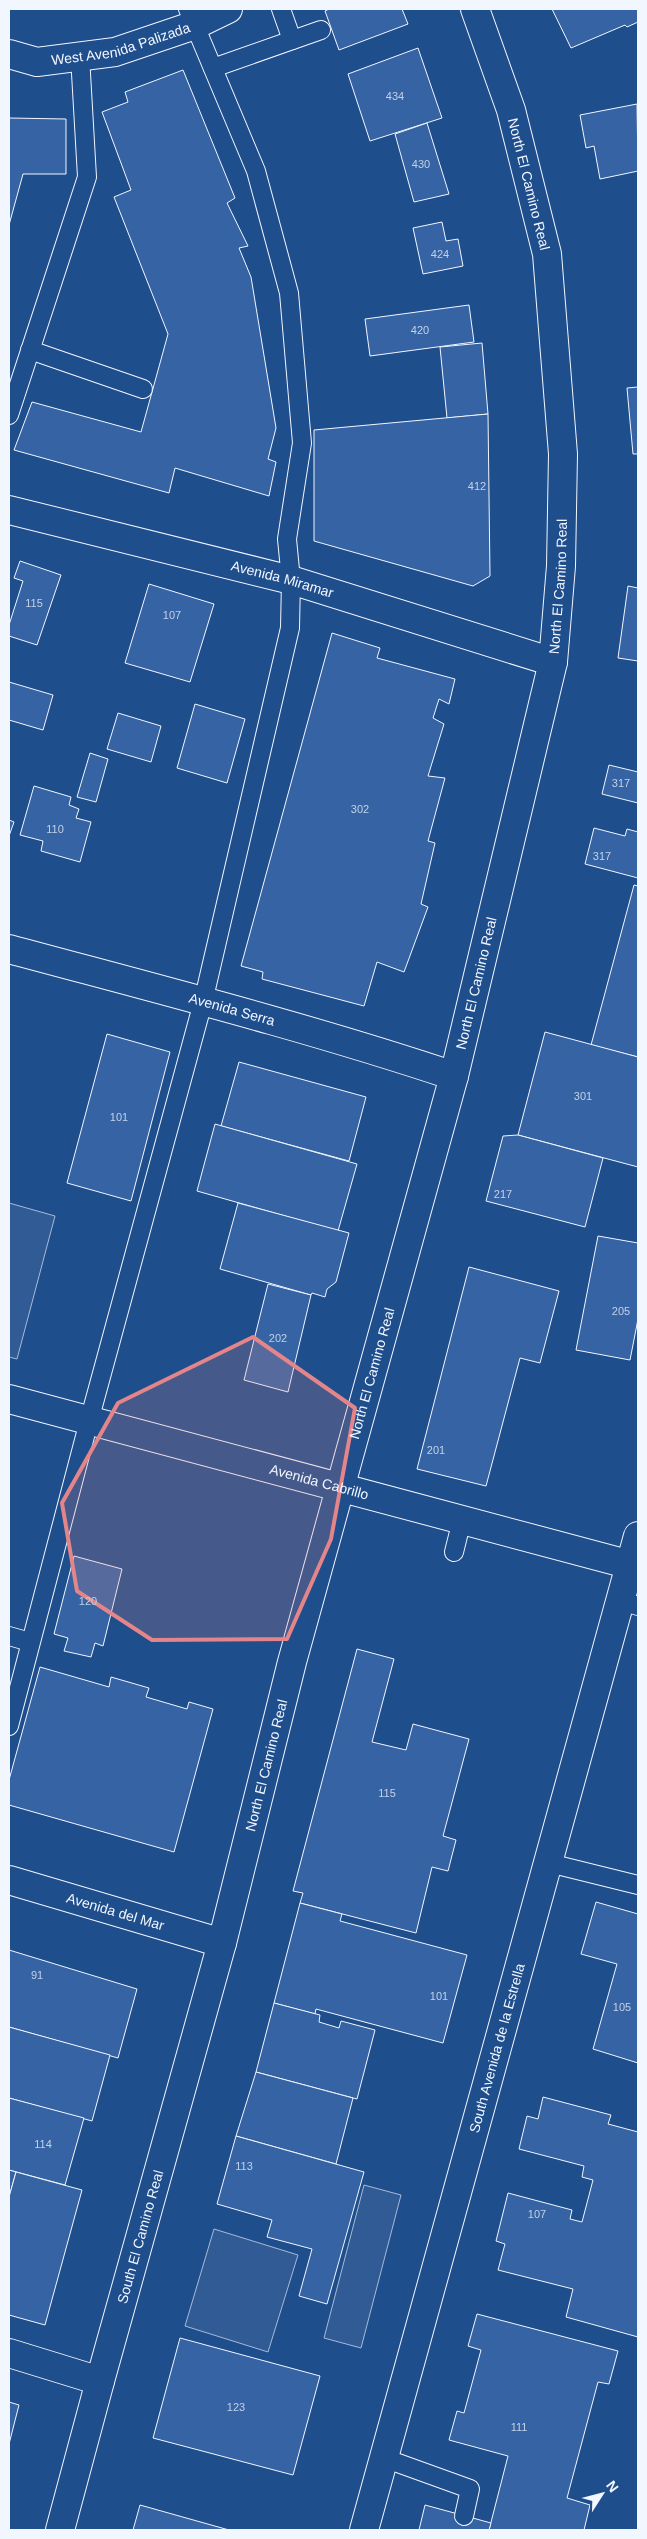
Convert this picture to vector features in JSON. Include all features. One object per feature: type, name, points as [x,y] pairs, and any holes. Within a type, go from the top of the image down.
[{"type":"street","name":"West Avenida Palizada","points":[[9,54],[37,62],[115,52],[191,17],[228,9]]},
{"type":"street","name":"North El Camino Real","points":[[222,1943],[292,1662],[454,1076],[554,662],[561,566],[563,454],[547,254],[511,110],[474,9]]},
{"type":"street","name":"Avenida Miramar","points":[[9,510],[290,580],[554,662]]},
{"type":"street","name":"Avenida Serra","points":[[9,949],[203,1002],[454,1076]]},
{"type":"street","name":"Avenida Cabrillo","points":[[9,1400],[340,1486],[631,1565]]},
{"type":"street","name":"South Avenida de la Estrella","points":[[364,2530],[549,1863],[630,1603],[631,1565],[638,1536]]},
{"type":"street","name":"Avenida del Mar","points":[[9,1880],[222,1943]]},
{"type":"street","name":"South El Camino Real","points":[[60,2530],[222,1943]]},
{"type":"street","points":[[9,2353],[100,2381]]},
{"type":"lane","points":[[281,9],[292,40]]},
{"type":"lane","points":[[9,1726],[89,1421],[203,1002],[290,628],[290,580],[287,539],[302,443],[290,294],[256,171],[191,17]]},
{"type":"lane","points":[[213,68],[321,30]]},
{"type":"lane","points":[[9,415],[87,177],[80,56]]},
{"type":"lane","points":[[30,350],[143,389]]},
{"type":"lane","points":[[454,1552],[462,1520]]},
{"type":"lane","points":[[9,1636],[30,1642]]},
{"type":"lane","points":[[549,1863],[638,1885]]},
{"type":"lane","points":[[384,2458],[470,2489],[464,2516]]},
{"type":"highlighted area","points":[[253,1337],[355,1408],[331,1539],[287,1639],[152,1640],[77,1591],[62,1503],[118,1403]]},
{"type":"shaded area","points":[[9,1203],[55,1216],[17,1359],[9,1357]]},
{"type":"shaded area","points":[[364,2185],[401,2195],[361,2348],[324,2338]]},
{"type":"shaded area","points":[[214,2229],[298,2255],[268,2352],[185,2326]]},
{"type":"building","points":[[329,9],[402,9],[408,24],[339,50],[325,11]]},
{"type":"building","points":[[552,9],[638,9],[638,22],[627,27],[625,25],[571,48]]},
{"type":"building","points":[[418,48],[442,118],[370,141],[348,74]]},
{"type":"building","points":[[183,70],[235,198],[227,203],[248,246],[239,248],[251,277],[276,428],[268,459],[276,462],[269,496],[175,468],[169,493],[14,450],[32,402],[141,432],[168,334],[114,197],[131,190],[102,112],[128,102],[125,92]]},
{"type":"building","points":[[637,104],[638,171],[600,179],[594,146],[586,148],[580,115]]},
{"type":"building","points":[[9,118],[66,119],[66,174],[23,174],[9,225]]},
{"type":"building","points":[[427,123],[449,194],[414,202],[395,134]]},
{"type":"building","points":[[442,222],[446,241],[458,239],[463,266],[423,274],[413,228]]},
{"type":"building","points":[[469,305],[474,342],[370,356],[365,319]]},
{"type":"building","points":[[482,343],[488,414],[447,418],[440,347]]},
{"type":"building","points":[[638,387],[638,454],[633,454],[627,388]]},
{"type":"building","points":[[488,414],[490,576],[473,586],[314,541],[314,430]]},
{"type":"building","points":[[20,561],[61,575],[37,645],[9,636],[9,625],[23,581],[14,578]]},
{"type":"building","points":[[149,584],[214,604],[190,682],[125,663]]},
{"type":"building","points":[[628,586],[638,588],[638,661],[618,658]]},
{"type":"building","points":[[332,633],[380,648],[377,658],[455,679],[449,704],[439,699],[433,718],[444,724],[428,776],[445,778],[428,841],[435,843],[421,904],[428,907],[404,972],[377,962],[364,1006],[262,979],[263,972],[241,966]]},
{"type":"building","points":[[9,682],[53,695],[43,730],[9,720]]},
{"type":"building","points":[[195,704],[245,719],[227,783],[177,768]]},
{"type":"building","points":[[118,713],[161,726],[151,762],[107,749]]},
{"type":"building","points":[[90,753],[108,759],[96,802],[77,797]]},
{"type":"building","points":[[609,765],[638,772],[638,803],[602,794]]},
{"type":"building","points":[[34,786],[71,797],[69,805],[79,809],[76,818],[91,822],[80,862],[41,851],[43,841],[20,835]]},
{"type":"building","points":[[9,820],[14,822],[9,836]]},
{"type":"building","points":[[594,828],[625,836],[627,829],[638,832],[638,878],[585,864]]},
{"type":"building","points":[[634,885],[638,886],[638,1057],[591,1045]]},
{"type":"building","points":[[545,1032],[638,1057],[638,1167],[518,1135]]},
{"type":"building","points":[[107,1034],[170,1052],[131,1201],[67,1183]]},
{"type":"building","points":[[239,1062],[366,1097],[349,1161],[221,1126]]},
{"type":"building","points":[[215,1124],[357,1164],[338,1231],[197,1191]]},
{"type":"building","points":[[518,1135],[603,1158],[585,1227],[486,1201],[503,1136]]},
{"type":"building","points":[[238,1203],[349,1233],[336,1282],[327,1289],[325,1297],[312,1293],[311,1295],[220,1269]]},
{"type":"building","points":[[598,1236],[638,1243],[638,1319],[630,1360],[576,1350]]},
{"type":"building","points":[[469,1267],[559,1291],[540,1363],[520,1358],[486,1486],[417,1469]]},
{"type":"building","points":[[268,1284],[311,1295],[288,1392],[244,1380]]},
{"type":"building","points":[[74,1556],[122,1569],[103,1646],[95,1643],[91,1657],[64,1651],[68,1638],[54,1634]]},
{"type":"building","points":[[357,1649],[394,1659],[372,1742],[406,1750],[413,1724],[469,1739],[443,1836],[456,1840],[448,1871],[432,1867],[416,1933],[300,1903],[303,1893],[293,1891]]},
{"type":"building","points":[[40,1667],[109,1687],[111,1677],[149,1688],[146,1697],[187,1709],[189,1702],[213,1709],[174,1852],[9,1805],[9,1780]]},
{"type":"building","points":[[596,1902],[638,1914],[638,2063],[593,2049],[617,1964],[581,1954]]},
{"type":"building","points":[[300,1903],[342,1914],[340,1921],[467,1955],[443,2043],[316,2009],[315,2014],[274,2003]]},
{"type":"building","points":[[9,1950],[137,1989],[118,2058],[9,2027]]},
{"type":"building","points":[[274,2003],[320,2015],[319,2022],[339,2028],[341,2021],[375,2030],[357,2099],[256,2072]]},
{"type":"building","points":[[9,2027],[110,2055],[92,2121],[9,2098]]},
{"type":"building","points":[[256,2072],[353,2098],[336,2164],[236,2136]]},
{"type":"building","points":[[543,2097],[611,2115],[608,2124],[638,2132],[638,2337],[566,2317],[573,2289],[498,2270],[505,2244],[496,2241],[508,2193],[572,2210],[570,2219],[582,2222],[593,2180],[582,2177],[584,2166],[519,2149],[527,2116],[538,2119]]},
{"type":"building","points":[[9,2098],[84,2118],[65,2185],[9,2170]]},
{"type":"building","points":[[236,2136],[364,2172],[327,2304],[299,2296],[312,2249],[267,2237],[272,2220],[217,2204]]},
{"type":"building","points":[[9,2170],[16,2172],[9,2197]]},
{"type":"building","points":[[16,2172],[82,2190],[45,2325],[9,2315],[9,2197]]},
{"type":"building","points":[[477,2314],[618,2351],[609,2384],[598,2382],[567,2498],[590,2505],[584,2530],[489,2530],[508,2456],[449,2440],[457,2411],[464,2413],[481,2350],[468,2346]]},
{"type":"building","points":[[180,2338],[320,2376],[293,2475],[153,2438]]},
{"type":"building","points":[[9,2402],[19,2405],[9,2444]]},
{"type":"building","points":[[140,2505],[229,2530],[133,2530]]},
{"type":"building","points":[[425,2505],[491,2523],[489,2530],[419,2530]]}]
